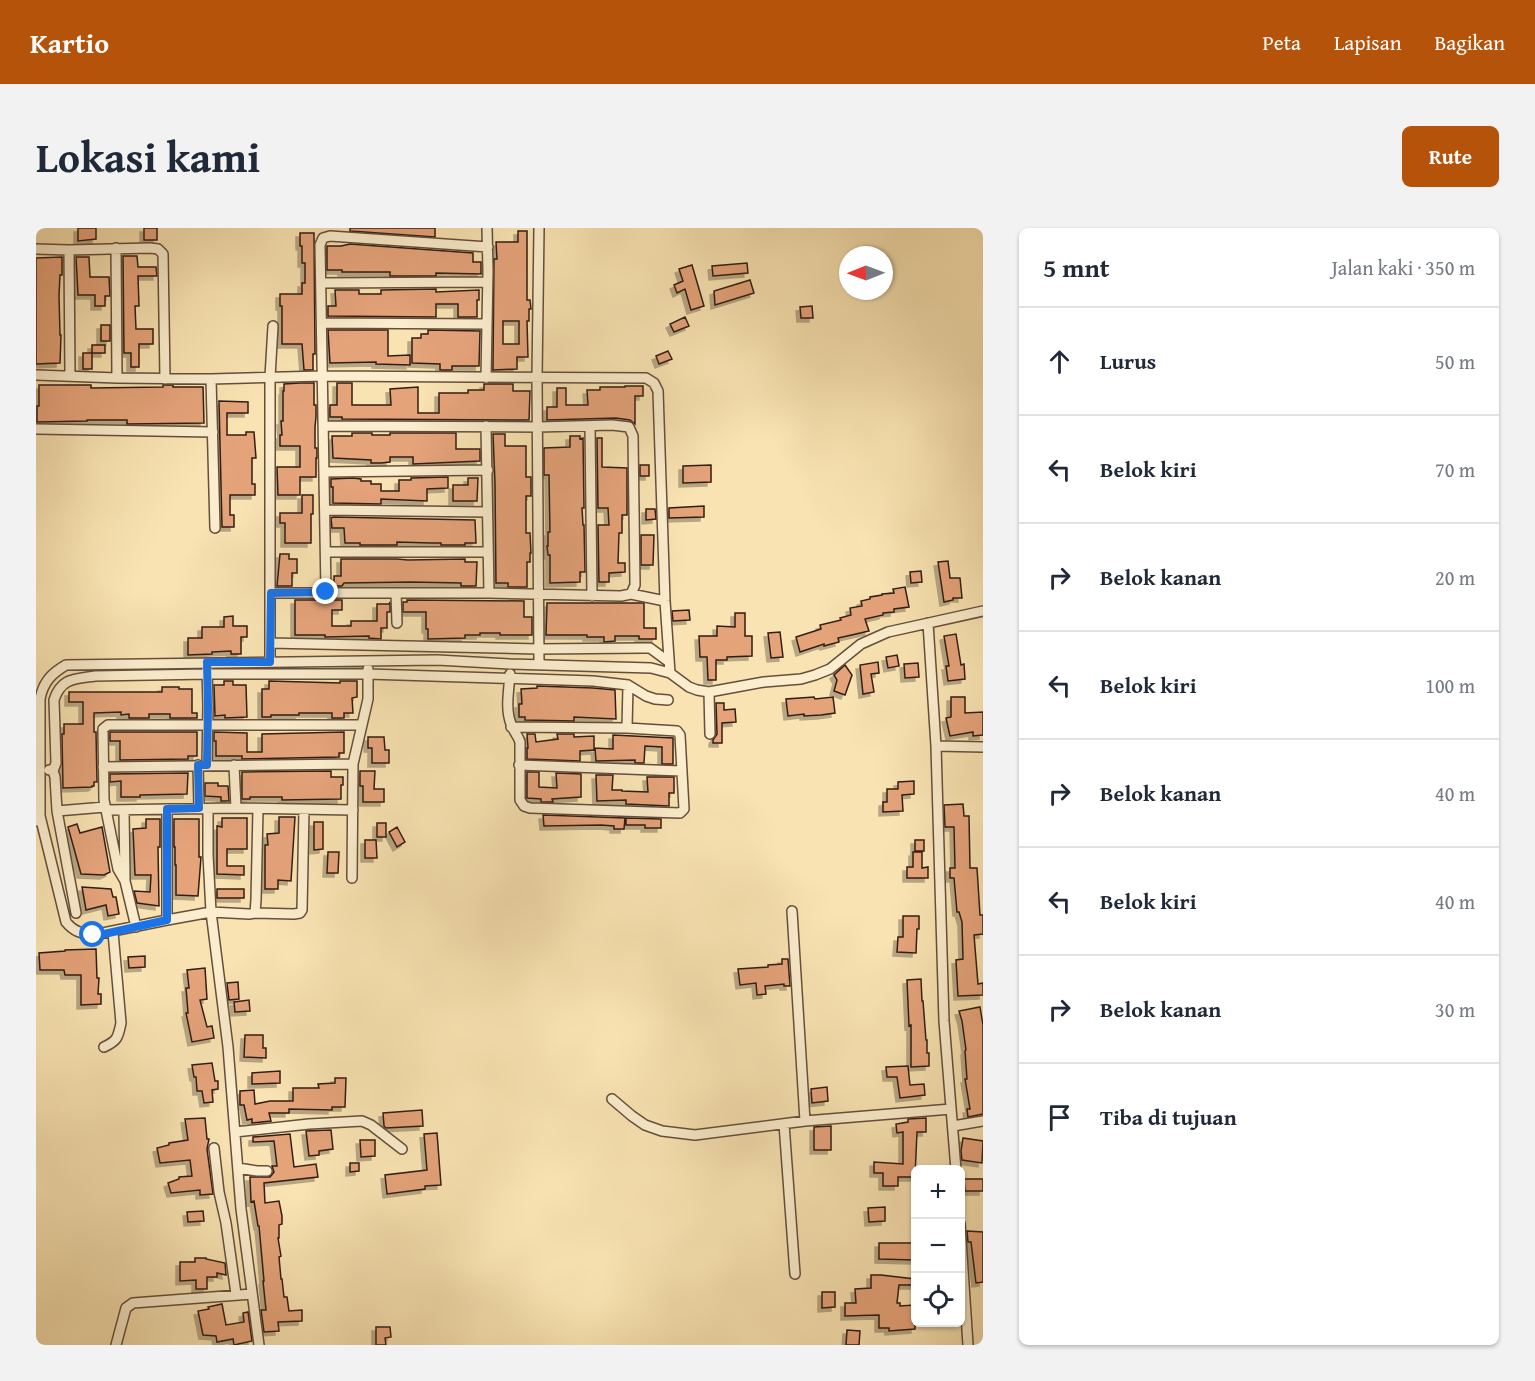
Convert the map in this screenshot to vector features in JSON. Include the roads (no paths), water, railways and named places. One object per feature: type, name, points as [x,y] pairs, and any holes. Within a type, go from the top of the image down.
[{"type":"street","points":[[486,378],[487,228]]},
{"type":"street","points":[[538,664],[539,228]]},
{"type":"street","points":[[326,592],[320,245],[323,238],[330,236],[488,247]]},
{"type":"street","points":[[36,249],[150,248],[158,249],[163,254],[165,379]]},
{"type":"street","points":[[116,249],[117,378]]},
{"type":"street","points":[[69,250],[70,376]]},
{"type":"street","points":[[321,283],[487,282]]},
{"type":"street","points":[[322,323],[487,324]]},
{"type":"street","points":[[270,662],[270,377],[273,326]]},
{"type":"street","points":[[36,375],[165,379],[322,376],[646,378],[654,383],[658,391],[664,601],[670,673]]},
{"type":"street","points":[[211,379],[214,528]]},
{"type":"street","points":[[324,426],[612,425],[629,427],[633,436],[635,585],[631,594]]},
{"type":"street","points":[[486,426],[489,593]]},
{"type":"street","points":[[590,426],[592,596]]},
{"type":"street","points":[[36,429],[213,432]]},
{"type":"street","points":[[324,472],[488,470]]},
{"type":"street","points":[[325,510],[487,512]]},
{"type":"street","points":[[326,552],[488,552]]},
{"type":"street","points":[[271,593],[396,592],[592,596],[631,594],[664,601]]},
{"type":"street","points":[[396,592],[397,623]]},
{"type":"street","points":[[304,810],[302,909],[300,912],[245,914],[211,912],[93,935],[72,929],[66,922],[38,819],[40,769],[38,699],[46,681],[66,664],[437,660],[660,669],[670,673],[689,687],[709,692],[815,675],[830,669],[861,644],[888,632],[983,611]]},
{"type":"street","points":[[928,623],[936,746],[944,1021],[956,1165]]},
{"type":"street","points":[[270,644],[538,649],[650,648],[669,662]]},
{"type":"street","points":[[379,645],[379,661]]},
{"type":"street","points":[[352,878],[353,764],[368,699],[367,661]]},
{"type":"street","points":[[207,662],[208,725],[202,765],[203,809],[211,912],[228,1047],[241,1209],[259,1345]]},
{"type":"street","points":[[283,662],[283,673]]},
{"type":"street","points":[[510,664],[508,709],[511,727],[519,736],[520,742],[519,800],[524,807],[680,813],[684,809],[680,735],[677,731],[511,727]]},
{"type":"street","points":[[551,664],[552,679]]},
{"type":"street","points":[[76,913],[57,812],[53,771],[56,763],[54,700],[62,684],[67,681],[95,676],[283,673],[552,679],[628,685],[646,696],[668,700]]},
{"type":"street","points":[[627,728],[628,685]]},
{"type":"street","points":[[709,692],[710,734]]},
{"type":"street","points":[[125,881],[118,869],[106,809],[103,729],[108,725],[361,725]]},
{"type":"street","points":[[936,746],[983,747]]},
{"type":"street","points":[[103,767],[353,764]]},
{"type":"street","points":[[234,765],[236,808]]},
{"type":"street","points":[[519,765],[681,771]]},
{"type":"street","points":[[40,769],[53,771]]},
{"type":"street","points":[[57,812],[106,809],[236,808],[353,810]]},
{"type":"street","points":[[255,913],[258,808]]},
{"type":"street","points":[[167,809],[167,920]]},
{"type":"street","points":[[124,810],[125,881],[136,927]]},
{"type":"street","points":[[792,911],[805,1121]]},
{"type":"street","points":[[104,1047],[115,1042],[121,1023],[113,932]]},
{"type":"street","points":[[612,1099],[645,1125],[662,1131],[695,1135],[805,1121],[951,1109]]},
{"type":"street","points":[[235,1132],[362,1121],[371,1125],[402,1149]]},
{"type":"street","points":[[953,1126],[983,1121]]},
{"type":"street","points":[[784,1124],[795,1274]]},
{"type":"street","points":[[214,1148],[236,1294]]},
{"type":"street","points":[[238,1168],[267,1171]]},
{"type":"street","points":[[964,1273],[968,1345]]},
{"type":"street","points":[[116,1345],[126,1308],[133,1303],[252,1294]]}]
